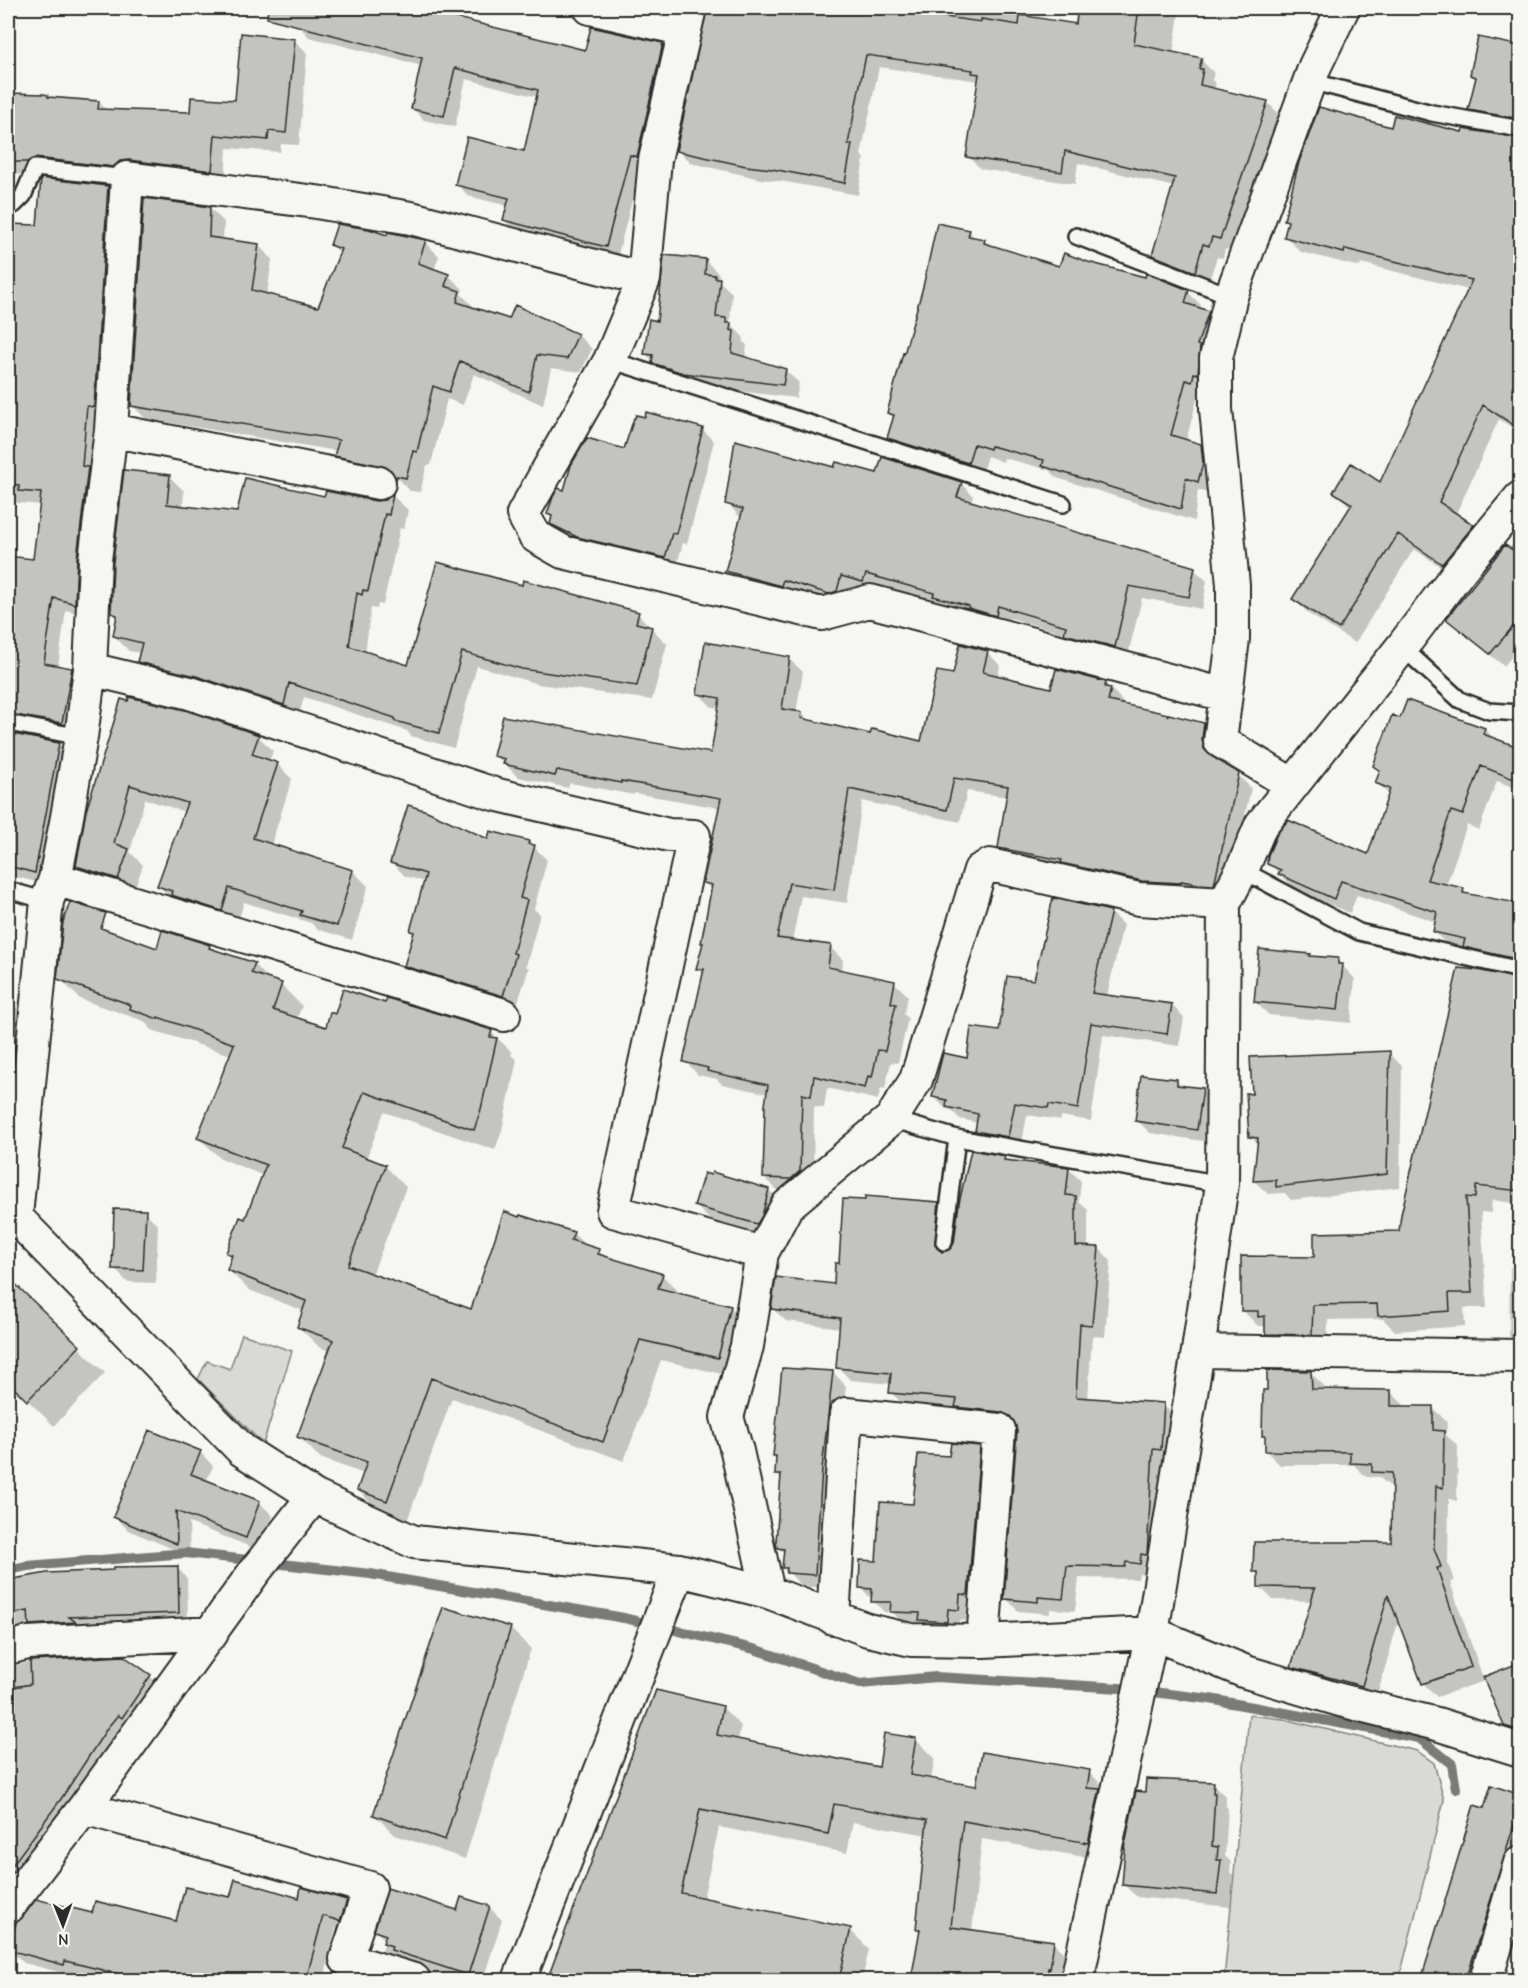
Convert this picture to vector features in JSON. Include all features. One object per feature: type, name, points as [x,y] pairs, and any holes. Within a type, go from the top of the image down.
[{"type":"street","points":[[590,8],[687,19],[655,160],[644,279],[610,360],[523,514],[535,536],[563,552],[822,614],[870,601],[1225,695]]},
{"type":"street","points":[[1293,785],[1220,741],[1233,639],[1233,585],[1216,409],[1216,358],[1231,296],[1315,66],[1343,8]]},
{"type":"street","points":[[644,279],[411,218],[316,202],[127,178],[111,430],[95,560],[90,669],[81,737],[51,890],[12,1212],[242,1450],[314,1496],[414,1542],[680,1570],[768,1592],[868,1630],[911,1640],[983,1641],[1152,1633],[1246,1672],[1340,1700],[1437,1724],[1521,1750]]},
{"type":"street","points":[[111,430],[379,483]]},
{"type":"street","points":[[1077,1980],[1152,1633],[1198,1351],[1222,1184],[1224,904],[1242,870],[1261,825],[1461,569],[1521,498]]},
{"type":"street","points":[[90,669],[190,693],[494,794],[669,835],[694,837],[613,1211],[762,1253]]},
{"type":"street","points":[[768,1592],[737,1451],[727,1417],[747,1346],[762,1253],[787,1206],[891,1119],[916,1080],[980,870],[990,865],[1139,900],[1224,904]]},
{"type":"street","points":[[51,890],[504,1015]]},
{"type":"street","points":[[1198,1351],[1521,1356]]},
{"type":"street","points":[[833,1618],[846,1413],[999,1430],[983,1641]]},
{"type":"street","points":[[8,1906],[84,1808],[255,1571],[314,1496]]},
{"type":"street","points":[[519,1980],[680,1570]]},
{"type":"street","points":[[8,1647],[28,1643],[212,1633]]},
{"type":"street","points":[[84,1808],[370,1888],[346,1959],[414,1980]]},
{"type":"street","points":[[1486,1980],[1521,1863]]},
{"type":"lane","points":[[1310,81],[1432,113],[1521,129]]},
{"type":"lane","points":[[8,205],[14,205],[23,196],[35,168],[127,178]]},
{"type":"lane","points":[[1076,236],[1231,296]]},
{"type":"lane","points":[[610,360],[1063,504]]},
{"type":"lane","points":[[1402,646],[1460,700],[1489,711],[1521,713]]},
{"type":"lane","points":[[8,723],[81,737]]},
{"type":"lane","points":[[1242,870],[1359,932],[1521,970]]},
{"type":"lane","points":[[8,890],[51,890]]},
{"type":"lane","points":[[891,1119],[957,1138],[1222,1184]]},
{"type":"lane","points":[[944,1242],[957,1138]]},
{"type":"shaded area","points":[[242,1334],[292,1351],[263,1444],[198,1379],[207,1361],[230,1369]]},
{"type":"shaded area","points":[[1249,1715],[1283,1719],[1417,1751],[1434,1763],[1444,1800],[1399,1980],[1224,1980]]},
{"type":"building","points":[[268,8],[417,8],[585,50],[591,27],[663,43],[637,157],[630,155],[606,247],[503,220],[509,198],[455,185],[467,137],[524,151],[538,90],[455,68],[444,116],[411,109],[422,58],[267,18]]},
{"type":"building","points":[[707,8],[880,8],[1019,25],[1020,15],[1076,24],[1078,8],[1139,8],[1134,44],[1202,58],[1199,69],[1203,69],[1200,85],[1268,101],[1220,239],[1212,237],[1209,246],[1203,244],[1195,272],[1152,255],[1175,178],[1065,151],[1062,172],[966,157],[979,74],[972,73],[973,70],[866,55],[848,144],[852,144],[845,183],[676,151]]},
{"type":"building","points":[[241,33],[295,39],[286,133],[269,131],[268,140],[215,135],[212,171],[129,160],[120,161],[113,167],[36,158],[27,162],[8,162],[8,93],[44,94],[48,97],[99,101],[98,109],[190,112],[191,97],[235,100]]},
{"type":"building","points":[[1478,37],[1521,46],[1521,119],[1468,110],[1476,77],[1470,75]]},
{"type":"building","points":[[1319,107],[1391,127],[1394,115],[1462,132],[1463,129],[1521,138],[1521,430],[1483,405],[1439,502],[1474,525],[1442,564],[1398,534],[1339,629],[1292,599],[1352,504],[1333,492],[1351,463],[1380,482],[1472,280],[1345,249],[1344,253],[1284,237],[1288,221],[1284,220],[1299,162]]},
{"type":"building","points":[[41,178],[108,186],[94,407],[87,406],[82,466],[88,467],[77,558],[75,604],[54,598],[44,663],[72,668],[62,723],[8,714],[8,556],[33,559],[41,493],[19,491],[19,485],[8,484],[8,224],[37,225]]},
{"type":"building","points":[[144,198],[210,207],[209,237],[259,244],[252,290],[318,307],[341,249],[330,245],[337,224],[369,229],[387,235],[388,232],[426,240],[418,263],[449,274],[445,286],[460,291],[457,302],[509,319],[515,305],[578,334],[567,359],[537,355],[529,392],[460,361],[449,392],[433,386],[417,452],[413,451],[406,478],[397,476],[396,479],[391,470],[383,466],[334,456],[339,440],[131,406]]},
{"type":"building","points":[[937,223],[970,230],[968,236],[985,239],[984,243],[1059,266],[1064,253],[1088,262],[1145,277],[1146,273],[1189,290],[1185,303],[1209,311],[1197,345],[1200,346],[1198,374],[1194,373],[1192,382],[1186,380],[1171,435],[1201,444],[1203,463],[1198,482],[1186,478],[1181,509],[1042,466],[1044,460],[991,446],[990,449],[974,444],[968,463],[887,438],[894,415],[887,413],[923,287]]},
{"type":"building","points":[[664,255],[706,259],[705,274],[720,278],[716,317],[726,318],[726,323],[731,323],[730,330],[734,331],[732,353],[786,369],[783,385],[683,373],[652,363],[653,355],[644,354],[649,319],[657,321]]},
{"type":"building","points":[[646,412],[703,428],[676,534],[672,533],[665,558],[577,537],[550,524],[552,516],[547,514],[553,497],[558,488],[564,490],[571,465],[587,438],[624,449],[634,418],[636,415],[645,417]]},
{"type":"building","points":[[735,440],[834,467],[836,462],[877,473],[882,457],[962,482],[957,497],[1195,567],[1189,597],[1129,586],[1115,647],[1064,634],[1066,626],[998,606],[996,616],[933,596],[934,593],[866,574],[863,582],[841,576],[837,591],[829,594],[783,580],[781,586],[725,571],[743,509],[725,504]]},
{"type":"building","points":[[124,470],[170,475],[167,504],[237,512],[245,478],[324,496],[326,491],[376,501],[385,500],[393,494],[389,515],[385,514],[368,591],[363,590],[362,595],[357,593],[349,646],[408,665],[437,562],[522,585],[523,580],[639,612],[636,623],[652,627],[637,686],[522,669],[462,652],[439,733],[395,721],[395,718],[289,683],[284,705],[196,676],[137,662],[142,643],[113,636],[117,615],[111,613],[113,562]]},
{"type":"building","points":[[1505,545],[1521,555],[1521,617],[1490,654],[1446,619]]},
{"type":"building","points":[[705,642],[790,657],[782,709],[802,712],[801,718],[870,734],[872,729],[921,741],[937,671],[953,674],[960,644],[988,651],[983,672],[1051,688],[1056,669],[1106,682],[1105,687],[1111,688],[1108,701],[1204,723],[1202,739],[1204,749],[1211,756],[1239,773],[1214,885],[1181,881],[1181,883],[1142,881],[1061,863],[1062,860],[998,848],[1008,786],[954,778],[947,810],[849,789],[834,890],[789,883],[777,938],[831,945],[828,967],[895,981],[891,1003],[896,1004],[885,1051],[878,1050],[872,1077],[868,1076],[865,1088],[814,1076],[811,1096],[802,1094],[800,1171],[791,1179],[763,1178],[765,1105],[768,1085],[707,1071],[708,1068],[683,1062],[704,969],[696,969],[703,943],[701,943],[712,885],[703,883],[721,798],[621,781],[621,783],[557,770],[555,776],[503,764],[505,759],[493,756],[503,716],[711,753],[720,698],[697,694]]},
{"type":"building","points":[[129,697],[185,710],[259,735],[252,754],[278,763],[253,838],[353,870],[337,926],[300,915],[302,911],[229,888],[222,911],[171,895],[172,891],[157,886],[187,803],[130,785],[114,843],[129,849],[118,879],[76,866],[86,811],[121,699],[128,701]]},
{"type":"building","points":[[1407,700],[1485,728],[1483,734],[1521,748],[1521,782],[1481,766],[1463,815],[1451,811],[1427,880],[1464,888],[1463,893],[1517,903],[1515,911],[1521,912],[1521,960],[1463,947],[1465,939],[1433,932],[1437,912],[1341,881],[1334,899],[1278,874],[1281,870],[1267,864],[1268,855],[1277,834],[1288,820],[1368,854],[1390,789],[1375,783],[1380,771],[1373,766],[1392,715],[1400,718]]},
{"type":"building","points":[[8,733],[59,743],[35,873],[8,866]]},
{"type":"building","points":[[408,805],[427,811],[488,839],[490,831],[529,841],[528,844],[535,845],[520,898],[527,900],[513,953],[516,954],[503,996],[404,966],[414,932],[410,931],[426,874],[390,863]]},
{"type":"building","points":[[1053,898],[1111,911],[1092,993],[1172,1004],[1167,1034],[1091,1023],[1078,1109],[1049,1104],[1048,1108],[1015,1103],[1008,1137],[975,1131],[978,1114],[946,1107],[947,1100],[932,1097],[943,1053],[967,1058],[971,1027],[999,1031],[1007,976],[1034,980]]},
{"type":"building","points":[[70,902],[106,913],[101,928],[157,948],[162,930],[210,945],[209,948],[255,963],[251,973],[282,983],[273,1010],[326,1027],[330,1012],[335,1014],[343,989],[385,1003],[387,998],[492,1030],[490,1037],[497,1038],[474,1130],[364,1092],[342,1148],[386,1165],[348,1265],[471,1309],[504,1211],[519,1217],[520,1215],[574,1232],[571,1240],[599,1249],[598,1254],[663,1274],[658,1288],[731,1306],[718,1358],[640,1340],[603,1442],[431,1378],[387,1501],[357,1490],[367,1462],[297,1437],[333,1340],[297,1327],[306,1301],[227,1270],[232,1255],[226,1253],[240,1217],[245,1219],[266,1165],[197,1138],[234,1044],[130,1009],[131,1006],[126,1003],[57,979],[63,922]]},
{"type":"building","points":[[1259,949],[1338,958],[1338,964],[1343,964],[1338,1010],[1254,1002]]},
{"type":"building","points":[[1458,968],[1521,979],[1521,1191],[1476,1186],[1475,1198],[1466,1197],[1472,1293],[1449,1293],[1450,1311],[1378,1316],[1377,1304],[1313,1305],[1312,1335],[1266,1334],[1265,1316],[1258,1317],[1258,1311],[1241,1311],[1241,1256],[1314,1257],[1314,1233],[1399,1231]]},
{"type":"building","points":[[1390,1051],[1387,1174],[1276,1187],[1276,1180],[1253,1181],[1258,1138],[1249,1137],[1246,1093],[1252,1094],[1250,1057]]},
{"type":"building","points":[[1141,1075],[1177,1079],[1177,1085],[1203,1088],[1197,1130],[1135,1121]]},
{"type":"building","points":[[971,1150],[1005,1156],[1004,1160],[1069,1167],[1066,1195],[1076,1196],[1076,1246],[1099,1247],[1092,1325],[1080,1324],[1076,1397],[1164,1403],[1161,1450],[1153,1449],[1147,1555],[1141,1554],[1140,1564],[1126,1562],[1125,1567],[1067,1566],[1063,1599],[1038,1597],[1038,1602],[1004,1599],[1017,1431],[1010,1416],[1001,1412],[955,1407],[957,1399],[889,1393],[891,1373],[836,1368],[840,1318],[771,1309],[776,1277],[834,1284],[835,1263],[839,1263],[843,1199],[865,1200],[865,1196],[939,1202],[935,1245],[942,1252],[951,1248],[954,1243],[959,1203]]},
{"type":"building","points":[[712,1172],[769,1189],[762,1216],[757,1224],[694,1206],[704,1173],[711,1175]]},
{"type":"building","points":[[114,1209],[146,1210],[143,1270],[112,1269]]},
{"type":"building","points":[[8,1277],[80,1346],[27,1401],[8,1382]]},
{"type":"building","points":[[782,1368],[833,1371],[822,1469],[815,1575],[786,1573],[787,1568],[782,1568],[784,1549],[777,1548],[776,1542],[781,1475],[775,1475],[776,1456],[773,1456]]},
{"type":"building","points":[[1267,1370],[1311,1371],[1312,1389],[1391,1390],[1391,1406],[1433,1406],[1433,1430],[1444,1431],[1443,1488],[1436,1486],[1434,1548],[1441,1567],[1437,1568],[1471,1667],[1422,1684],[1388,1595],[1362,1686],[1291,1667],[1315,1588],[1258,1587],[1258,1572],[1253,1572],[1254,1542],[1391,1542],[1392,1473],[1372,1472],[1372,1464],[1350,1463],[1350,1452],[1265,1451],[1265,1436],[1262,1436],[1263,1390],[1267,1390]]},
{"type":"building","points":[[149,1430],[201,1451],[191,1474],[260,1501],[246,1538],[176,1511],[177,1544],[113,1517]]},
{"type":"building","points":[[951,1443],[980,1446],[968,1595],[960,1594],[959,1610],[948,1609],[947,1622],[919,1620],[920,1613],[890,1612],[891,1602],[871,1602],[872,1589],[859,1588],[860,1560],[876,1561],[880,1502],[913,1504],[918,1454],[949,1456]]},
{"type":"building","points":[[178,1566],[179,1613],[69,1617],[76,1622],[29,1625],[28,1611],[8,1615],[8,1580],[47,1573],[113,1570],[113,1567]]},
{"type":"building","points":[[443,1607],[511,1627],[445,1840],[373,1815]]},
{"type":"building","points":[[124,1656],[151,1675],[122,1718],[118,1715],[108,1727],[61,1799],[8,1871],[8,1688],[31,1684],[30,1661]]},
{"type":"building","points":[[1521,1662],[1521,1731],[1504,1726],[1483,1677]]},
{"type":"building","points":[[656,1690],[723,1706],[717,1735],[879,1767],[884,1733],[916,1738],[910,1775],[976,1786],[982,1752],[1090,1770],[1087,1788],[1100,1789],[1088,1843],[963,1821],[951,1927],[1054,1941],[1047,1980],[911,1980],[920,1929],[916,1929],[927,1820],[834,1804],[828,1834],[700,1809],[681,1893],[851,1928],[839,1980],[701,1980],[664,1973],[662,1980],[547,1980]]},
{"type":"building","points":[[1146,1779],[1214,1782],[1212,1846],[1218,1847],[1217,1860],[1221,1860],[1217,1894],[1122,1885],[1124,1849],[1136,1791],[1145,1792]]},
{"type":"building","points":[[1491,1785],[1521,1795],[1521,1802],[1466,1980],[1421,1980],[1474,1805],[1484,1808]]},
{"type":"building","points":[[235,1879],[299,1898],[301,1887],[347,1900],[340,1921],[323,1916],[306,1980],[144,1980],[65,1961],[64,1965],[9,1950],[16,1923],[36,1899],[92,1913],[95,1901],[176,1921],[185,1887],[230,1897]]},
{"type":"building","points":[[387,1888],[457,1910],[461,1897],[490,1906],[468,1975],[391,1950],[392,1946],[383,1943],[386,1935],[374,1931]]},
{"type":"waterway","points":[[8,1570],[27,1566],[186,1553],[370,1574],[624,1618],[754,1649],[860,1684],[936,1677],[1120,1688],[1210,1699],[1419,1738],[1452,1764],[1456,1789]]}]
